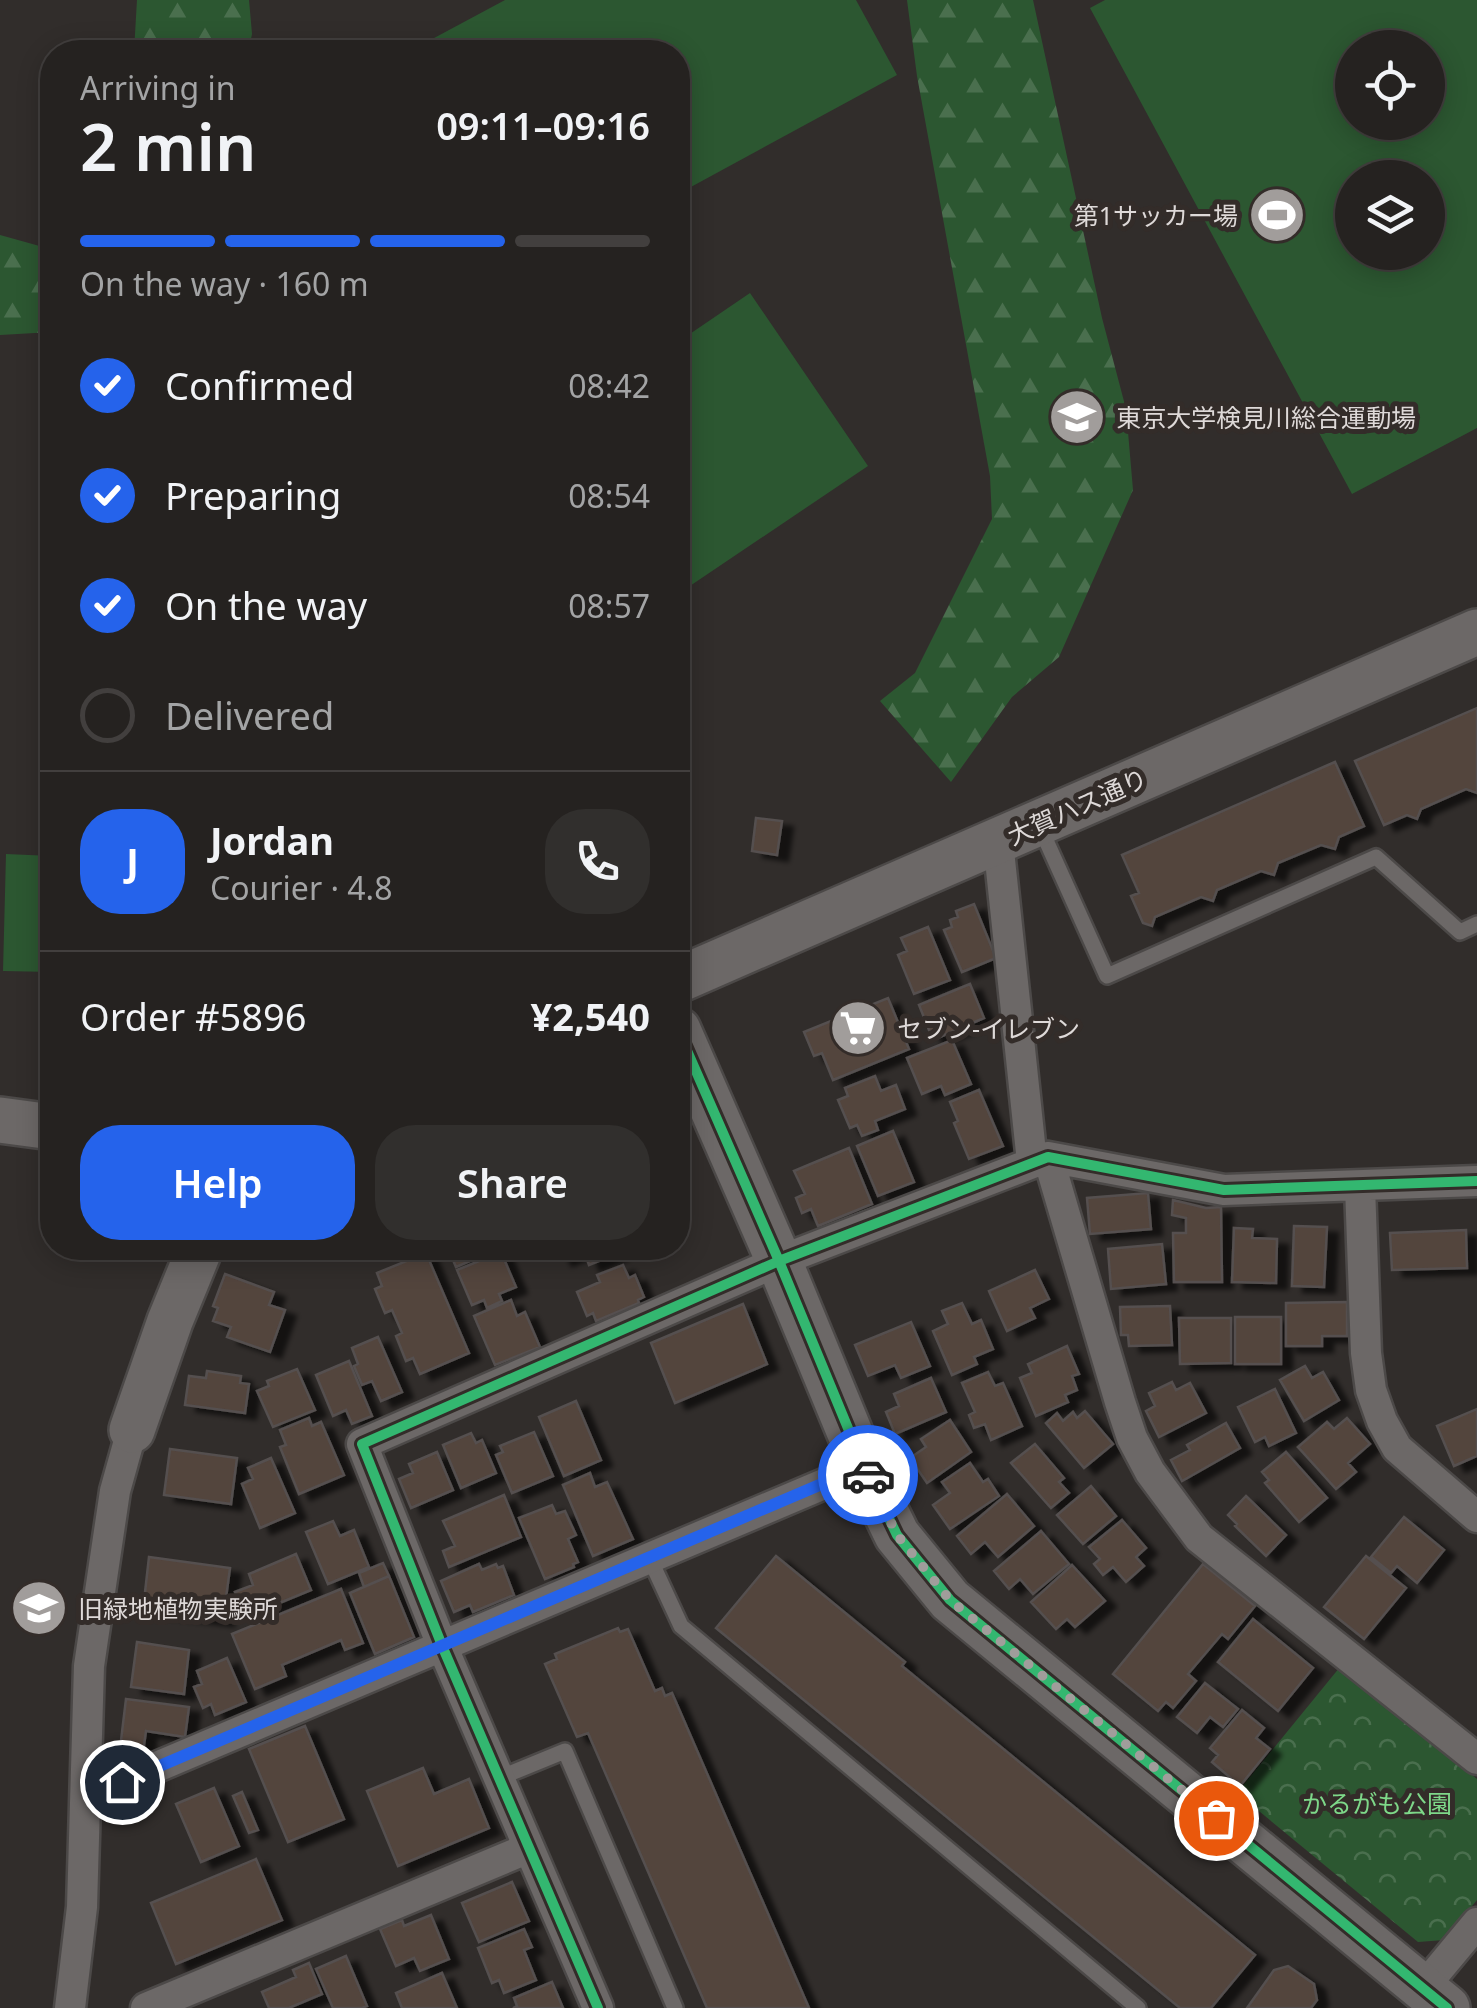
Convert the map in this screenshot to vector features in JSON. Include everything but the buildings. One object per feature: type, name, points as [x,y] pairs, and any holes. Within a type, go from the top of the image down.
[{"type":"street","name":"大賀ハス通り","points":[[690,975],[1477,632]]},
{"type":"street","points":[[1018,832],[1040,1159],[1132,1438],[1150,1472],[1199,1538],[1477,1759]]},
{"type":"street","points":[[690,1057],[897,1535],[950,1600],[1435,1998],[1477,1924]]},
{"type":"street","points":[[0,1120],[40,1125]]},
{"type":"street","points":[[598,2008],[443,1648],[362,1444],[779,1261],[1040,1159],[1224,1190],[1477,1182]]},
{"type":"street","points":[[1360,1186],[1366,1353],[1371,1390],[1382,1421],[1398,1448],[1477,1517]]},
{"type":"street","points":[[70,2008],[82,1908],[89,1666],[115,1491],[132,1430],[195,1260]]},
{"type":"street","points":[[86,1798],[864,1466]]},
{"type":"street","points":[[146,2008],[529,1848]]},
{"type":"lane","points":[[1018,832],[1108,976],[1376,856],[1460,932],[1477,924]]},
{"type":"lane","points":[[650,1558],[681,1626],[1138,2008]]},
{"type":"lane","points":[[499,1778],[565,1752],[675,2008]]},
{"type":"green space","points":[[137,0],[249,0],[251,40],[135,40]]},
{"type":"green space","points":[[505,0],[856,0],[897,75],[690,187],[690,40],[430,40]]},
{"type":"green space","points":[[907,0],[1033,0],[1102,318],[1126,409],[1133,490],[1059,657],[1012,697],[951,782],[880,701],[915,673],[992,519],[990,476],[917,76]]},
{"type":"green space","name":"第1サッカー場","points":[[1105,0],[1477,0],[1477,428],[1352,494],[1090,8]]},
{"type":"green space","points":[[0,235],[40,246],[40,333],[0,335]]},
{"type":"green space","points":[[750,293],[868,466],[690,586],[690,334]]},
{"type":"green space","points":[[6,854],[40,855],[40,972],[3,971]]},
{"type":"green space","name":"かるがも公園","points":[[1340,1667],[1477,1779],[1477,1900],[1444,1940],[1418,1942],[1237,1793]]},
{"type":"cycle path","points":[[690,1057],[864,1467],[897,1535],[950,1600],[1447,2008]]},
{"type":"cycle path","points":[[598,2008],[443,1648],[362,1444],[779,1261],[1048,1157],[1224,1190],[1477,1181]]},
{"type":"way so far","points":[[868,1475],[897,1535],[950,1600],[1216,1818]]},
{"type":"place","name":"第1サッカー場","points":[[1277,215]]},
{"type":"place","name":"東京大学検見川総合運動場","points":[[1077,417]]},
{"type":"place","name":"セブン-イレブン","points":[[858,1028]]},
{"type":"place","name":"旧緑地植物実験所","points":[[39,1608]]},
{"type":"route","points":[[122,1782],[864,1466],[868,1475]]}]
